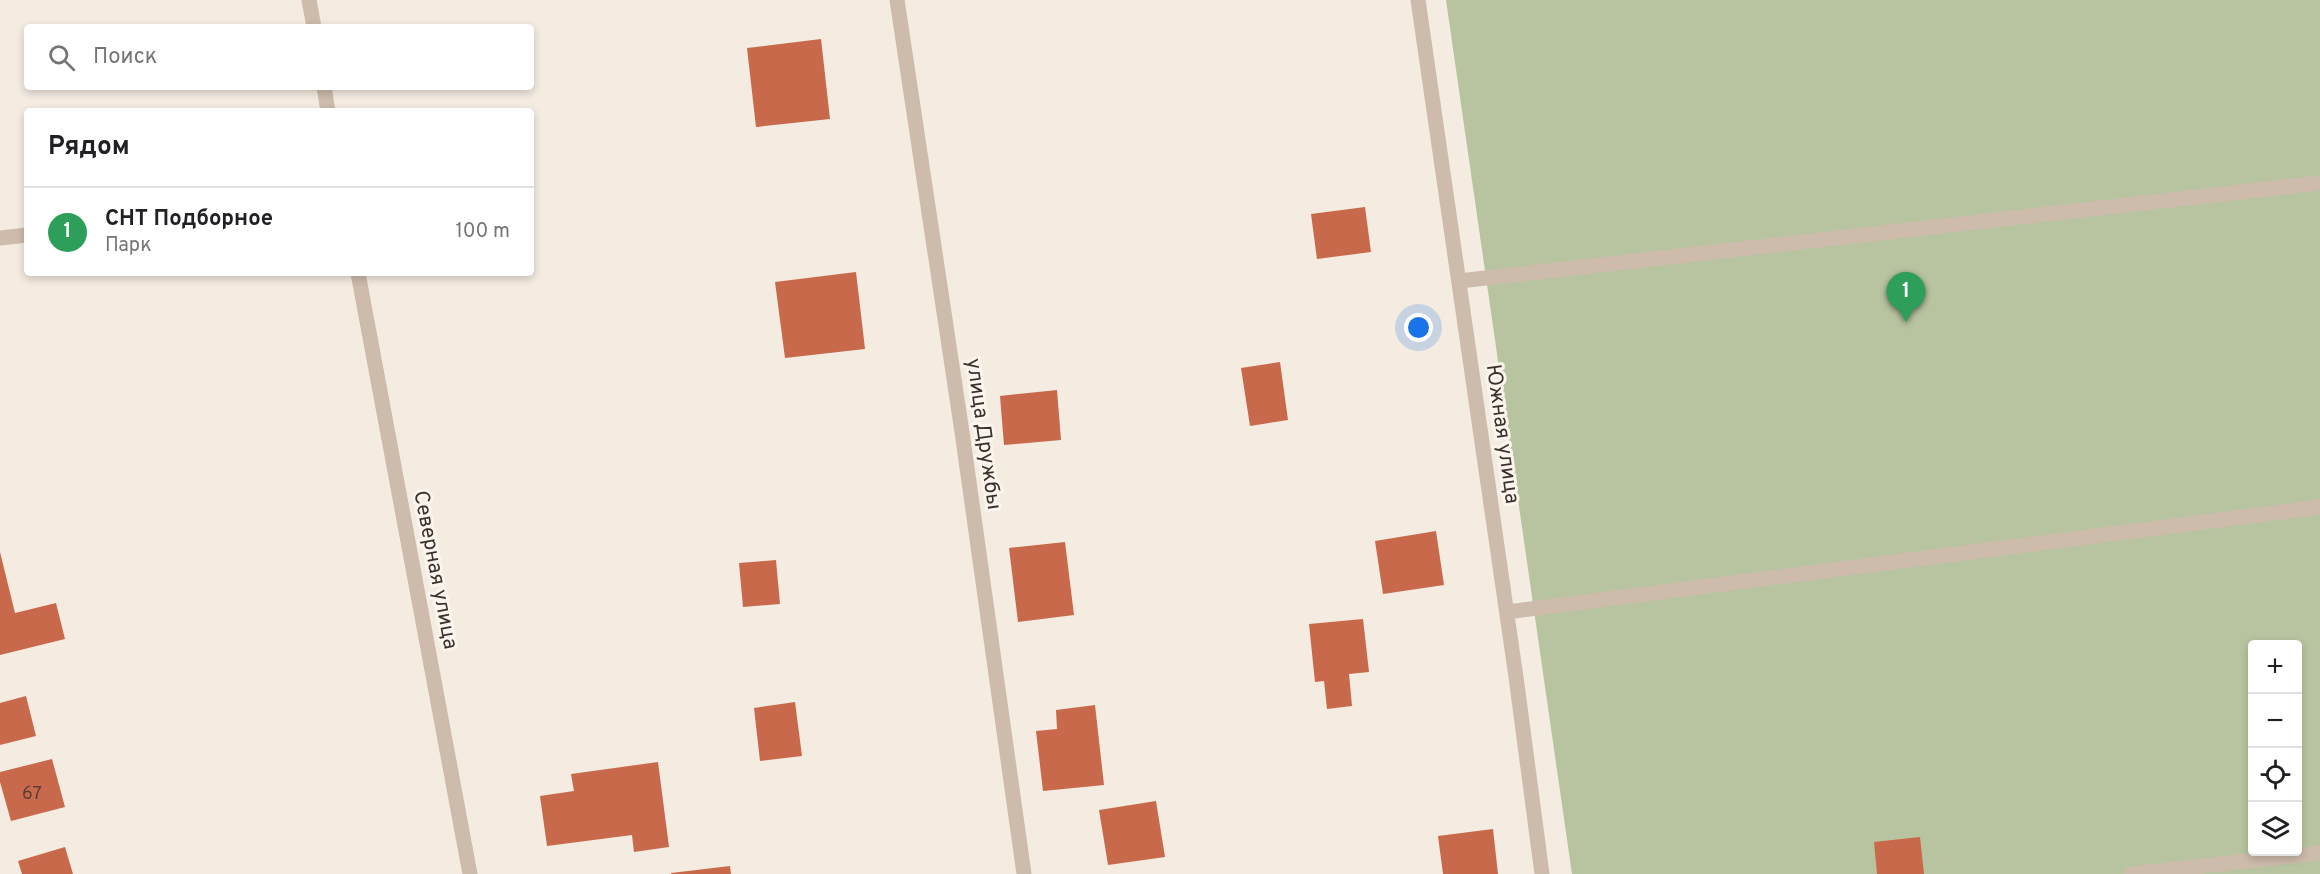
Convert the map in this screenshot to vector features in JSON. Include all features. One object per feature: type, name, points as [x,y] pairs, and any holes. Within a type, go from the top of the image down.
[{"type":"street","points":[[309,0],[313,24]]},
{"type":"street","name":"улица Дружбы","points":[[897,0],[960,421],[1024,874]]},
{"type":"street","name":"Южная улица","points":[[1418,0],[1507,612],[1542,874]]},
{"type":"street","points":[[324,90],[328,108]]},
{"type":"street","points":[[1459,281],[2320,183]]},
{"type":"street","points":[[0,238],[24,235]]},
{"type":"street","name":"Северная улица","points":[[359,276],[470,874]]},
{"type":"street","points":[[1507,612],[2320,507]]},
{"type":"street","points":[[2132,874],[2320,853]]},
{"type":"green space","points":[[1446,0],[2320,0],[2320,874],[1572,874]]},
{"type":"building","points":[[821,39],[830,119],[756,127],[747,48]]},
{"type":"building","points":[[1365,207],[1371,252],[1317,259],[1311,214]]},
{"type":"building","points":[[856,272],[865,349],[785,358],[775,282]]},
{"type":"building","points":[[1280,362],[1288,420],[1250,426],[1241,368]]},
{"type":"building","points":[[1057,390],[1061,440],[1004,445],[1000,396]]},
{"type":"building","points":[[1436,531],[1444,585],[1383,594],[1375,541]]},
{"type":"building","points":[[1065,542],[1074,615],[1018,622],[1009,548]]},
{"type":"building","points":[[0,552],[15,613],[56,603],[65,639],[0,655]]},
{"type":"building","points":[[776,560],[780,604],[743,607],[739,563]]},
{"type":"building","points":[[1363,619],[1369,672],[1349,674],[1352,706],[1327,709],[1324,681],[1315,682],[1309,624]]},
{"type":"building","points":[[26,696],[36,736],[0,745],[0,703]]},
{"type":"building","points":[[795,702],[802,756],[760,761],[754,708]]},
{"type":"building","points":[[1095,705],[1104,785],[1043,791],[1036,731],[1057,729],[1056,710]]},
{"type":"building","points":[[52,759],[65,807],[11,821],[0,782],[0,772]]},
{"type":"building","points":[[658,762],[669,847],[634,852],[632,835],[547,846],[540,796],[574,791],[571,774]]},
{"type":"building","points":[[1156,801],[1165,857],[1108,865],[1099,810]]},
{"type":"building","points":[[1493,829],[1498,874],[1443,874],[1438,836]]},
{"type":"building","points":[[1920,837],[1924,874],[1877,874],[1874,842]]},
{"type":"building","points":[[65,847],[73,874],[22,874],[18,861]]},
{"type":"building","points":[[730,866],[731,874],[671,874],[671,873]]},
{"type":"place","name":"СНТ Подборное","points":[[1906,322]]}]
